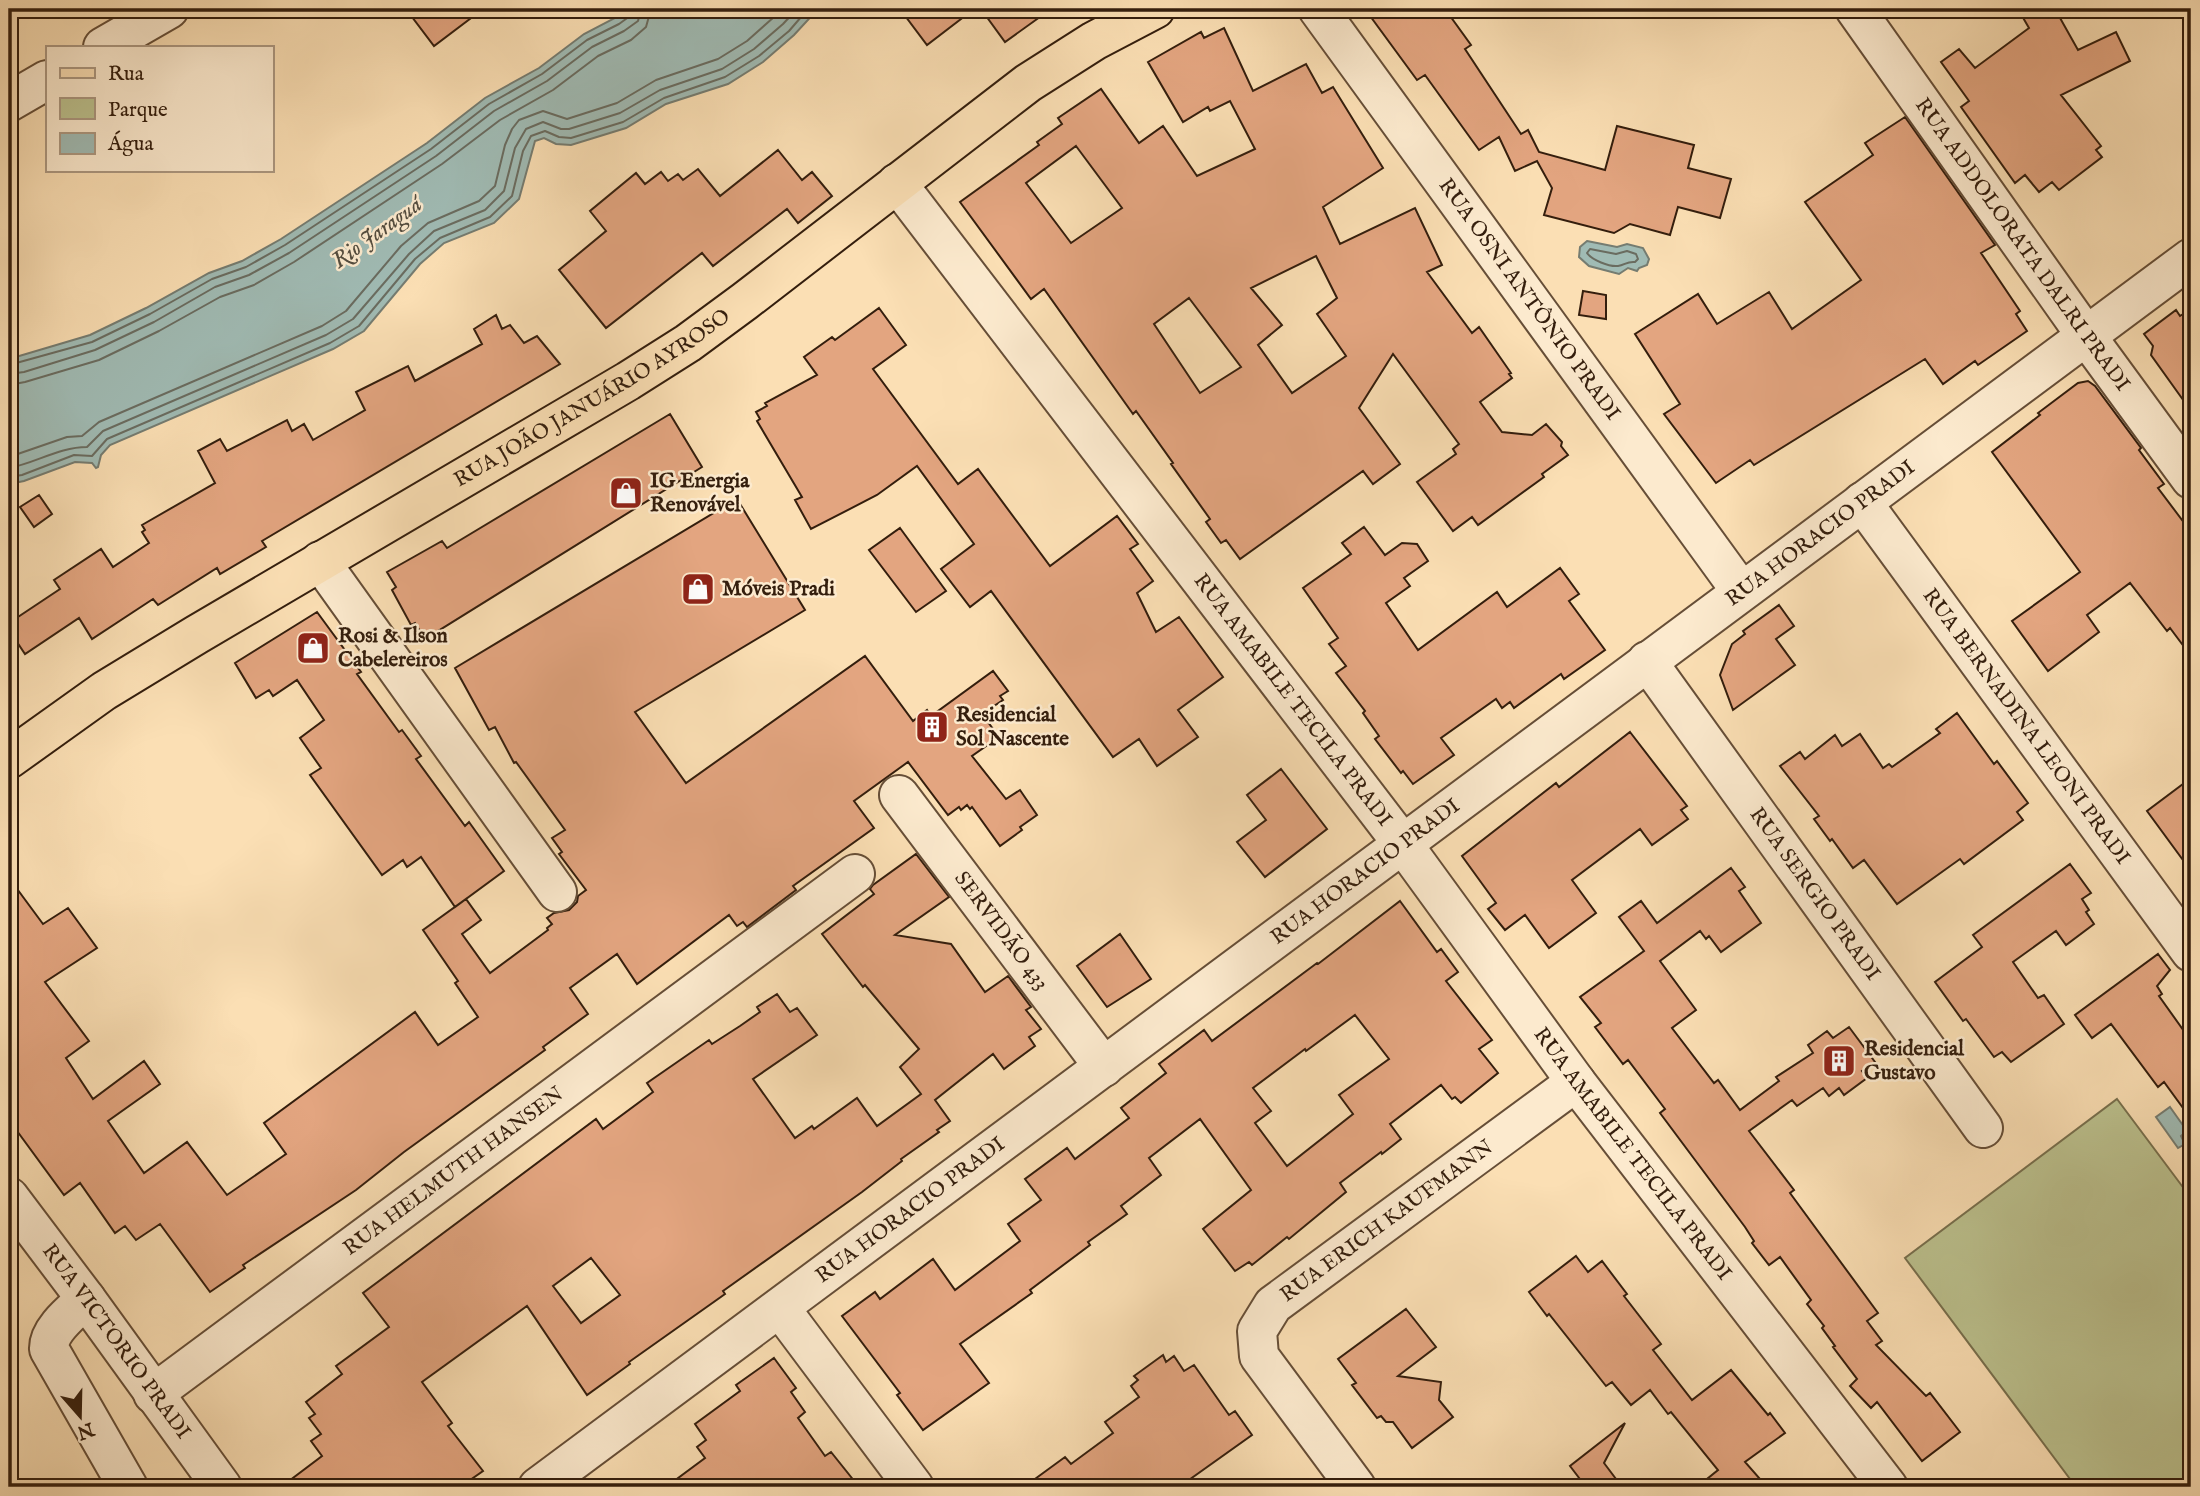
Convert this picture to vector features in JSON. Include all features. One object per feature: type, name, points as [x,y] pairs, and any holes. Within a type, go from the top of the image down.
[{"type":"main road","name":"RUA JOÃO JANUÁRIO AYROSO","points":[[9,759],[104,691],[688,343],[1028,83],[1094,41],[1155,9]]},
{"type":"street","points":[[105,46],[169,9]]},
{"type":"street","name":"RUA OSNI ANTÔNIO PRADI","points":[[1318,9],[1741,590]]},
{"type":"street","name":"RUA ADDOLORATA DALRI PRADI","points":[[1855,9],[2191,479]]},
{"type":"street","points":[[9,102],[46,81]]},
{"type":"street","name":"RUA AMABILE TECILA PRADI","points":[[897,183],[1402,844],[1576,1082],[1888,1487]]},
{"type":"street","name":"RUA HORACIO PRADI","points":[[538,1487],[2191,258]]},
{"type":"street","name":"RUA BERNADINA LEONI PRADI","points":[[1862,502],[2191,953]]},
{"type":"street","points":[[320,561],[557,892]]},
{"type":"street","name":"RUA SERGIO PRADI","points":[[1647,661],[1983,1128]]},
{"type":"street","name":"SERVIDÃO 433","points":[[899,795],[1113,1060]]},
{"type":"street","name":"RUA HELMUTH HANSEN","points":[[153,1394],[855,874]]},
{"type":"street","points":[[1012,905],[1113,1060]]},
{"type":"street","name":"RUA ERICH KAUFMANN","points":[[1356,1487],[1259,1356],[1257,1331],[1273,1305],[1576,1082]]},
{"type":"street","name":"RUA VICTORIO PRADI","points":[[9,1197],[86,1298],[222,1487]]},
{"type":"street","points":[[86,1298],[48,1341],[49,1349],[128,1487]]},
{"type":"street","points":[[780,1308],[914,1487]]},
{"type":"green space","points":[[2117,1099],[2191,1198],[2191,1487],[2076,1487],[1905,1258]]},
{"type":"water","name":"Rio Jaraguá","points":[[629,9],[818,9],[763,62],[728,84],[666,104],[626,128],[571,145],[556,144],[544,138],[535,141],[519,199],[494,223],[444,243],[420,264],[364,331],[333,349],[110,445],[101,455],[96,468],[92,463],[75,462],[9,484],[9,359],[90,335],[209,273],[242,261],[281,239],[427,143],[485,98],[539,68],[584,34]]},
{"type":"water","points":[[1587,241],[1617,247],[1627,244],[1643,248],[1649,259],[1647,265],[1637,271],[1628,268],[1619,274],[1589,266],[1579,257],[1580,247]]},
{"type":"water","points":[[2170,1107],[2187,1131],[2181,1136],[2185,1144],[2178,1148],[2156,1117]]},
{"type":"building","points":[[406,9],[483,9],[434,46]]},
{"type":"building","points":[[900,9],[974,9],[927,45]]},
{"type":"building","points":[[981,9],[1051,9],[1005,42]]},
{"type":"building","points":[[1365,9],[1445,9],[1471,45],[1465,49],[1521,134],[1528,130],[1539,152],[1605,170],[1617,126],[1694,145],[1688,168],[1731,179],[1720,218],[1678,207],[1670,235],[1630,224],[1614,233],[1544,215],[1552,188],[1537,161],[1515,171],[1499,137],[1479,150],[1425,75],[1417,80]]},
{"type":"building","points":[[2018,9],[2055,9],[2078,50],[2116,32],[2130,61],[2061,95],[2101,146],[2096,150],[2102,157],[2059,190],[2052,182],[2039,192],[2025,175],[2015,183],[1961,107],[1969,101],[1941,62],[1959,49],[1975,68],[2029,28]]},
{"type":"building","points":[[1224,28],[1253,91],[1306,64],[1322,93],[1333,87],[1383,168],[1323,207],[1340,244],[1415,208],[1442,265],[1427,272],[1472,333],[1479,327],[1511,373],[1509,374],[1512,378],[1480,402],[1502,432],[1532,435],[1546,424],[1562,442],[1561,446],[1568,455],[1542,474],[1544,477],[1478,525],[1472,517],[1453,531],[1417,482],[1456,454],[1453,449],[1459,444],[1393,354],[1359,408],[1400,464],[1373,484],[1363,471],[1240,559],[1226,540],[1221,543],[1206,522],[1210,519],[1171,464],[1173,463],[1136,411],[1133,414],[1044,289],[1031,299],[960,202],[1039,145],[1037,142],[1062,124],[1058,118],[1101,89],[1139,143],[1163,126],[1197,176],[1255,149],[1230,101],[1210,111],[1208,107],[1183,122],[1148,62],[1201,32],[1204,38]],"holes":[[[1076,146],[1122,208],[1071,243],[1026,183]],[[1316,256],[1337,298],[1317,314],[1346,356],[1292,393],[1258,345],[1282,325],[1251,288]],[[1189,298],[1241,367],[1200,393],[1154,324]]]},
{"type":"building","points":[[1905,117],[1995,245],[1981,253],[2020,311],[2016,314],[2027,331],[1978,365],[1975,361],[1943,384],[1925,359],[1754,465],[1750,460],[1716,483],[1664,414],[1680,404],[1635,334],[1698,294],[1717,324],[1769,292],[1792,329],[1861,280],[1805,202],[1873,155],[1865,143]]},
{"type":"building","points":[[778,150],[802,180],[812,172],[832,196],[798,223],[787,209],[713,266],[702,253],[606,328],[559,270],[606,231],[590,211],[636,173],[645,184],[661,172],[668,181],[678,174],[683,180],[698,169],[720,196]]},
{"type":"building","points":[[1583,291],[1606,295],[1606,319],[1579,315]]},
{"type":"building","points":[[879,308],[906,345],[873,369],[958,484],[978,469],[1050,566],[1117,516],[1138,544],[1130,549],[1153,581],[1137,593],[1156,632],[1179,617],[1223,677],[1178,710],[1198,737],[1157,766],[1139,739],[1113,757],[991,591],[970,607],[941,569],[974,544],[917,466],[877,495],[811,529],[795,500],[802,497],[757,421],[760,419],[756,412],[767,406],[765,403],[817,375],[804,357],[832,337],[835,340]]},
{"type":"building","points":[[2191,309],[2191,411],[2151,355],[2153,346],[2144,334],[2176,310],[2180,316]]},
{"type":"building","points":[[496,315],[502,329],[510,325],[524,343],[537,336],[560,364],[262,541],[266,547],[220,574],[217,568],[158,605],[153,599],[92,639],[79,618],[25,654],[9,630],[9,623],[60,589],[54,580],[101,549],[113,567],[149,543],[142,532],[145,530],[142,525],[215,483],[198,451],[220,439],[227,451],[287,420],[292,431],[304,424],[313,440],[365,410],[356,392],[408,366],[415,381],[482,344],[474,329]]},
{"type":"building","points":[[2088,381],[2095,386],[2141,448],[2139,450],[2164,484],[2158,488],[2191,532],[2191,656],[2170,628],[2167,631],[2130,583],[2087,615],[2099,632],[2048,671],[2012,621],[2080,572],[1992,452],[2078,383]]},
{"type":"building","points":[[670,414],[702,467],[425,639],[415,623],[411,625],[392,590],[396,587],[387,572],[442,541],[447,548]]},
{"type":"building","points":[[39,495],[52,514],[34,527],[20,507]]},
{"type":"building","points":[[737,499],[805,610],[635,712],[686,783],[865,656],[913,721],[927,710],[931,716],[993,671],[1008,691],[1000,696],[1003,700],[982,714],[999,737],[972,756],[1006,799],[1020,790],[1037,815],[1000,846],[972,807],[970,809],[967,805],[961,810],[959,807],[948,815],[908,762],[854,801],[874,828],[793,886],[796,890],[747,927],[743,922],[737,926],[729,915],[637,984],[617,954],[570,988],[588,1014],[543,1047],[545,1050],[356,1190],[243,1265],[245,1268],[210,1292],[160,1224],[136,1240],[125,1226],[115,1233],[80,1183],[64,1195],[9,1120],[9,878],[43,924],[68,908],[97,948],[45,982],[89,1041],[66,1058],[93,1099],[144,1061],[160,1084],[108,1121],[144,1173],[187,1142],[227,1195],[286,1154],[264,1123],[415,1012],[438,1045],[478,1017],[455,983],[458,981],[423,930],[466,899],[481,920],[462,934],[490,973],[548,930],[552,924],[547,918],[554,913],[569,910],[577,902],[578,896],[586,890],[559,854],[562,852],[552,838],[565,830],[516,762],[514,763],[495,727],[489,730],[455,668]]},
{"type":"building","points":[[1364,527],[1385,555],[1402,543],[1417,544],[1428,561],[1404,578],[1410,586],[1386,603],[1418,650],[1497,592],[1507,607],[1560,568],[1579,594],[1569,601],[1605,650],[1564,679],[1561,674],[1514,708],[1510,702],[1502,708],[1496,699],[1441,738],[1454,755],[1413,784],[1375,739],[1379,736],[1363,713],[1365,711],[1336,673],[1346,666],[1329,644],[1338,638],[1303,588],[1351,554],[1342,543]]},
{"type":"building","points":[[900,528],[946,591],[916,612],[869,550]]},
{"type":"building","points":[[1779,605],[1794,626],[1776,639],[1795,665],[1733,710],[1720,675],[1732,644],[1745,634],[1743,631]]},
{"type":"building","points":[[317,612],[361,672],[357,674],[399,732],[402,730],[421,756],[416,759],[465,826],[469,822],[504,871],[455,907],[421,857],[407,867],[403,860],[382,875],[310,775],[321,768],[300,738],[324,720],[297,680],[273,696],[269,690],[256,698],[235,663]]},
{"type":"building","points":[[1957,713],[1994,764],[1997,761],[2028,803],[2017,812],[2023,820],[1964,864],[1960,859],[1897,904],[1864,860],[1853,868],[1832,839],[1830,841],[1814,819],[1819,816],[1780,766],[1800,752],[1805,759],[1835,735],[1842,746],[1860,734],[1883,768],[1889,764],[1892,767],[1940,733],[1936,729]]},
{"type":"building","points":[[1630,732],[1687,806],[1681,810],[1688,819],[1652,845],[1640,829],[1572,880],[1596,913],[1549,948],[1525,915],[1505,930],[1488,909],[1496,903],[1462,856],[1556,783],[1559,787]]},
{"type":"building","points":[[1281,769],[1327,829],[1265,877],[1237,842],[1266,820],[1247,795]]},
{"type":"building","points":[[2191,778],[2191,871],[2147,811]]},
{"type":"building","points":[[916,854],[949,897],[895,935],[951,944],[985,992],[1008,976],[1031,1007],[1026,1010],[1041,1029],[1029,1037],[1035,1046],[1004,1069],[993,1054],[935,1100],[950,1121],[937,1130],[939,1132],[587,1395],[527,1306],[422,1382],[452,1423],[448,1426],[483,1471],[460,1487],[281,1487],[322,1456],[311,1441],[321,1434],[309,1418],[315,1414],[306,1402],[342,1374],[336,1366],[389,1327],[363,1293],[596,1119],[603,1129],[653,1092],[647,1083],[709,1040],[712,1044],[740,1026],[760,1012],[757,1007],[777,994],[790,1012],[797,1008],[817,1035],[753,1079],[795,1138],[812,1126],[814,1129],[857,1098],[877,1126],[921,1094],[900,1067],[919,1049],[865,985],[863,987],[822,934],[874,894],[870,889]],"holes":[[[591,1258],[620,1295],[581,1323],[553,1286]]]},
{"type":"building","points":[[2070,864],[2091,893],[2082,899],[2094,924],[2066,945],[2056,931],[2013,962],[2038,998],[2044,995],[2064,1024],[2011,1062],[2002,1052],[1994,1057],[1966,1019],[1963,1021],[1935,982],[1982,947],[1973,935]]},
{"type":"building","points":[[1731,868],[1745,887],[1739,891],[1761,923],[1721,952],[1709,936],[1706,939],[1700,931],[1660,961],[1696,1010],[1672,1028],[1714,1083],[1718,1080],[1740,1110],[1779,1081],[1776,1077],[1813,1053],[1808,1045],[1827,1031],[1833,1038],[1849,1027],[1875,1062],[1862,1071],[1867,1078],[1844,1095],[1839,1088],[1829,1096],[1823,1088],[1797,1106],[1792,1100],[1749,1131],[1794,1190],[1790,1193],[1878,1313],[1867,1321],[1882,1341],[1876,1345],[1926,1396],[1930,1393],[1960,1432],[1922,1461],[1877,1402],[1871,1408],[1850,1386],[1857,1379],[1833,1347],[1835,1346],[1822,1328],[1824,1326],[1807,1304],[1811,1300],[1780,1257],[1769,1265],[1752,1243],[1754,1241],[1745,1227],[1660,1113],[1665,1109],[1628,1060],[1623,1064],[1595,1027],[1601,1023],[1580,997],[1644,951],[1619,917],[1641,901],[1657,923]]},
{"type":"building","points":[[1400,901],[1437,952],[1441,949],[1458,972],[1446,981],[1492,1040],[1479,1049],[1498,1073],[1461,1103],[1455,1097],[1452,1099],[1441,1085],[1390,1124],[1401,1139],[1340,1183],[1346,1192],[1289,1239],[1287,1237],[1252,1265],[1249,1262],[1235,1271],[1203,1229],[1251,1190],[1200,1119],[1149,1158],[1161,1175],[1121,1206],[1127,1214],[1030,1290],[1032,1293],[960,1344],[989,1383],[923,1430],[897,1395],[900,1393],[842,1316],[875,1292],[880,1299],[933,1259],[955,1290],[1020,1241],[1008,1224],[1041,1200],[1025,1179],[1067,1148],[1075,1159],[1129,1118],[1121,1108],[1166,1073],[1159,1064],[1204,1030],[1212,1041]],"holes":[[[1355,1015],[1389,1059],[1339,1095],[1353,1114],[1287,1166],[1255,1123],[1271,1111],[1253,1088]]]},
{"type":"building","points":[[1120,934],[1151,979],[1107,1007],[1077,966]]},
{"type":"building","points":[[2158,954],[2170,970],[2157,986],[2162,994],[2159,996],[2191,1041],[2191,1119],[2164,1082],[2158,1087],[2111,1024],[2092,1038],[2075,1015]]},
{"type":"building","points":[[1576,1256],[1588,1272],[1602,1261],[1627,1294],[1624,1296],[1661,1344],[1653,1350],[1692,1400],[1731,1370],[1768,1415],[1770,1413],[1785,1433],[1745,1462],[1767,1487],[1697,1487],[1718,1470],[1671,1412],[1668,1414],[1650,1390],[1631,1405],[1612,1382],[1606,1386],[1549,1314],[1547,1316],[1529,1292]]},
{"type":"building","points":[[1406,1309],[1436,1347],[1398,1376],[1441,1382],[1439,1400],[1453,1417],[1412,1448],[1393,1422],[1386,1422],[1381,1416],[1377,1418],[1352,1385],[1356,1383],[1338,1359]]},
{"type":"building","points":[[1163,1355],[1166,1362],[1174,1356],[1184,1371],[1194,1365],[1229,1415],[1235,1411],[1252,1435],[1179,1487],[1024,1487],[1065,1457],[1071,1464],[1113,1433],[1105,1422],[1139,1397],[1131,1386],[1138,1380],[1134,1376]]},
{"type":"building","points":[[774,1358],[796,1388],[791,1392],[805,1412],[798,1418],[825,1456],[831,1452],[859,1487],[666,1487],[705,1458],[697,1447],[706,1440],[695,1424],[740,1391],[736,1385]]},
{"type":"building","points":[[1625,1423],[1604,1463],[1622,1487],[1586,1487],[1570,1466]]},
{"type":"place","name":"IG Energia Renovável","points":[[626,493]]},
{"type":"place","name":"Móveis Pradi","points":[[698,589]]},
{"type":"place","name":"Rosi & Ilson Cabelereiros","points":[[313,648]]},
{"type":"place","name":"Residencial Sol Nascente","points":[[932,727]]},
{"type":"place","name":"Residencial Gustavo","points":[[1839,1061]]}]
